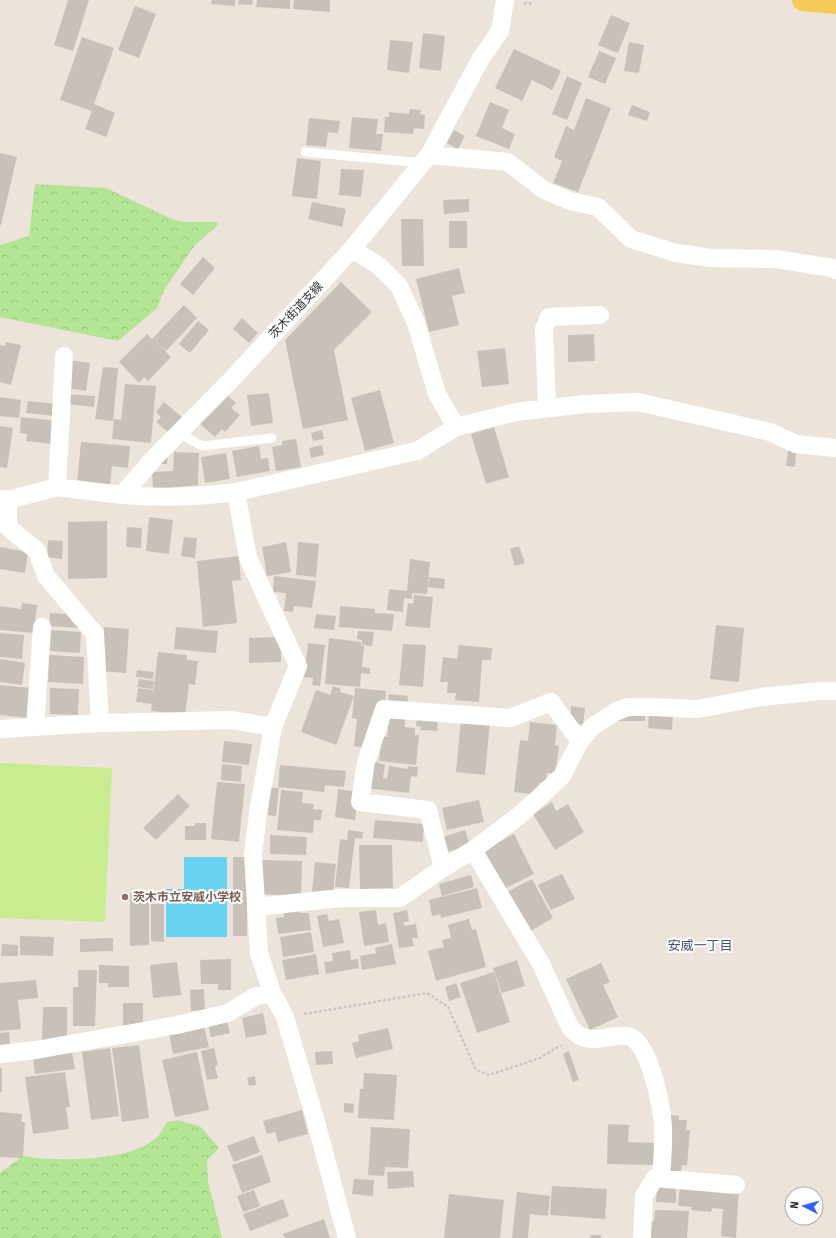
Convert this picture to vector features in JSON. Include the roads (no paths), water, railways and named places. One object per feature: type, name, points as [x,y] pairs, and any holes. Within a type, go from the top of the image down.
[{"type":"main road","points":[[803,0],[836,3]]},
{"type":"street","name":"茨木街道支線","points":[[122,495],[178,433],[232,379],[352,249],[426,159],[480,60],[500,31],[505,0]]},
{"type":"street","points":[[426,159],[508,162],[544,190],[570,201],[598,206],[631,239],[676,253],[711,258],[776,259],[833,268],[836,270]]},
{"type":"street","points":[[352,249],[379,266],[399,286],[416,323],[437,394],[456,427]]},
{"type":"street","points":[[547,408],[544,329],[548,317],[600,315]]},
{"type":"street","points":[[57,487],[64,356]]},
{"type":"street","points":[[100,723],[95,634],[46,576],[37,551],[4,527],[4,499],[57,487],[152,497],[203,496],[236,492],[417,451],[456,427],[516,412],[585,404],[638,402],[770,432],[796,444],[836,448]]},
{"type":"street","points":[[236,492],[248,558],[298,666],[273,726],[260,799],[253,855],[259,953],[272,993],[285,1017],[316,1122],[346,1238]]},
{"type":"street","points":[[35,727],[42,627]]},
{"type":"street","points":[[256,907],[340,898],[400,898],[442,868],[473,850],[520,815],[562,776],[580,741],[592,727],[615,712],[628,707],[698,709],[761,697],[836,691]]},
{"type":"street","points":[[442,868],[428,810],[360,802],[366,762],[384,709],[510,718],[551,702],[580,741]]},
{"type":"street","points":[[0,728],[100,723],[232,720],[273,726]]},
{"type":"street","points":[[473,850],[541,964],[570,1027],[576,1035],[588,1040],[628,1036],[638,1042],[652,1071],[662,1118],[661,1178]]},
{"type":"street","points":[[0,1054],[36,1050],[184,1023],[228,1013],[256,996],[272,993]]},
{"type":"street","points":[[642,1238],[644,1196],[655,1178],[736,1185]]},
{"type":"lane","points":[[305,152],[426,159]]},
{"type":"lane","points":[[178,433],[202,446],[272,438]]},
{"type":"water","points":[[184,857],[227,857],[227,937],[166,937],[166,889],[184,889]]},
{"type":"place","name":"茨木市立安威小学校","points":[[125,897]]},
{"type":"district","name":"安威一丁目","points":[[700,945]]}]
